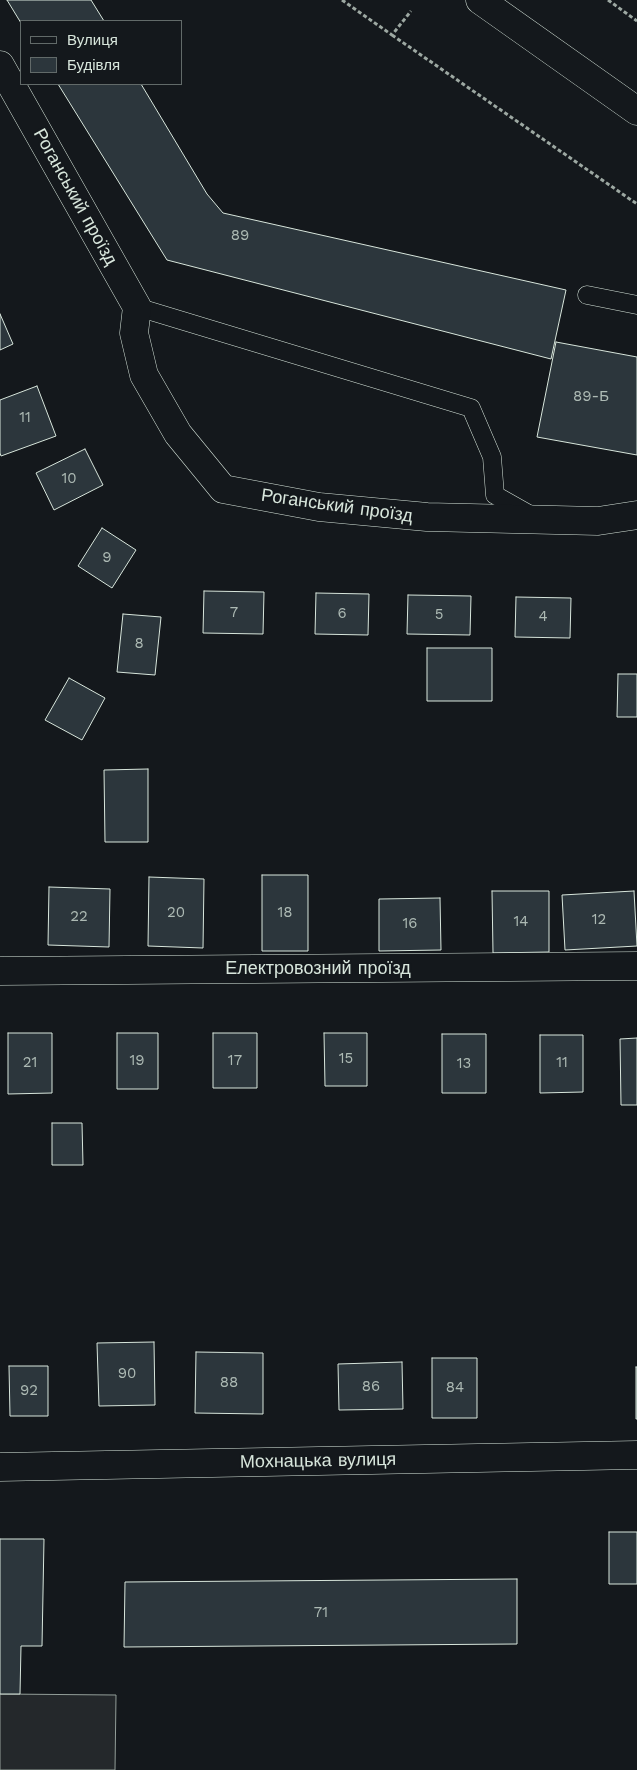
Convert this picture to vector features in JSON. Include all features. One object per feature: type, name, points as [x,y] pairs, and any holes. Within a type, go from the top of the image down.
[{"type":"street","points":[[480,0],[637,111]]},
{"type":"street","name":"Роганський проїзд","points":[[0,65],[137,308],[134,333],[144,374],[178,434],[223,488],[329,508],[427,517],[598,521],[637,515]]},
{"type":"street","name":"Електровозний проїзд","points":[[0,971],[637,966]]},
{"type":"street","name":"Мохнацька вулиця","points":[[0,1467],[637,1454]]},
{"type":"lane","points":[[587,295],[637,305]]},
{"type":"lane","points":[[137,308],[471,408],[492,457],[496,495],[539,520]]},
{"type":"path","points":[[342,0],[637,204]]},
{"type":"path","points":[[608,0],[637,20]]},
{"type":"path","points":[[392,35],[411,12]]},
{"type":"shaded area","points":[[0,1694],[116,1695],[115,1770],[0,1770]]},
{"type":"building","points":[[7,0],[91,0],[103,20],[20,20]]},
{"type":"building","points":[[59,85],[142,85],[207,194],[223,213],[566,290],[551,359],[167,260]]},
{"type":"building","points":[[0,314],[13,344],[0,350]]},
{"type":"building","points":[[556,342],[637,357],[637,455],[537,437]]},
{"type":"building","points":[[37,386],[56,436],[1,456],[0,400]]},
{"type":"building","points":[[85,449],[103,485],[54,510],[36,473]]},
{"type":"building","points":[[102,528],[136,550],[112,588],[78,566]]},
{"type":"building","points":[[204,591],[264,592],[263,634],[203,633]]},
{"type":"building","points":[[316,593],[369,594],[368,635],[315,634]]},
{"type":"building","points":[[408,595],[471,596],[470,635],[407,634]]},
{"type":"building","points":[[516,597],[571,598],[570,638],[515,637]]},
{"type":"building","points":[[123,614],[161,617],[155,675],[117,672]]},
{"type":"building","points":[[427,648],[492,648],[492,701],[427,701]]},
{"type":"building","points":[[618,674],[637,674],[637,717],[617,717]]},
{"type":"building","points":[[69,678],[105,698],[82,740],[45,720]]},
{"type":"building","points":[[148,769],[148,842],[105,842],[104,770]]},
{"type":"building","points":[[262,875],[308,875],[308,951],[262,951]]},
{"type":"building","points":[[149,877],[204,879],[203,948],[148,946]]},
{"type":"building","points":[[49,887],[110,889],[109,947],[48,945]]},
{"type":"building","points":[[492,891],[549,891],[549,952],[493,953]]},
{"type":"building","points":[[634,891],[637,946],[565,950],[562,895]]},
{"type":"building","points":[[440,898],[441,950],[379,951],[379,899]]},
{"type":"building","points":[[8,1033],[52,1033],[52,1093],[8,1094]]},
{"type":"building","points":[[117,1033],[158,1033],[158,1089],[117,1089]]},
{"type":"building","points":[[213,1033],[257,1033],[257,1088],[213,1088]]},
{"type":"building","points":[[324,1033],[367,1033],[367,1086],[325,1086]]},
{"type":"building","points":[[442,1034],[486,1034],[486,1093],[442,1093]]},
{"type":"building","points":[[540,1035],[583,1035],[583,1092],[540,1093]]},
{"type":"building","points":[[637,1038],[637,1105],[621,1105],[620,1039]]},
{"type":"building","points":[[52,1123],[82,1123],[83,1165],[52,1165]]},
{"type":"building","points":[[154,1342],[155,1405],[99,1406],[97,1343]]},
{"type":"building","points":[[196,1352],[263,1353],[263,1414],[195,1413]]},
{"type":"building","points":[[432,1358],[477,1358],[477,1418],[432,1418]]},
{"type":"building","points":[[402,1362],[403,1409],[339,1410],[338,1364]]},
{"type":"building","points":[[9,1366],[48,1366],[48,1416],[10,1416]]},
{"type":"building","points":[[637,1367],[637,1419],[636,1419]]},
{"type":"building","points":[[609,1532],[637,1532],[637,1584],[609,1584]]},
{"type":"building","points":[[0,1539],[44,1539],[42,1646],[21,1646],[20,1694],[0,1694]]},
{"type":"building","points":[[517,1579],[517,1644],[124,1647],[125,1582]]}]
